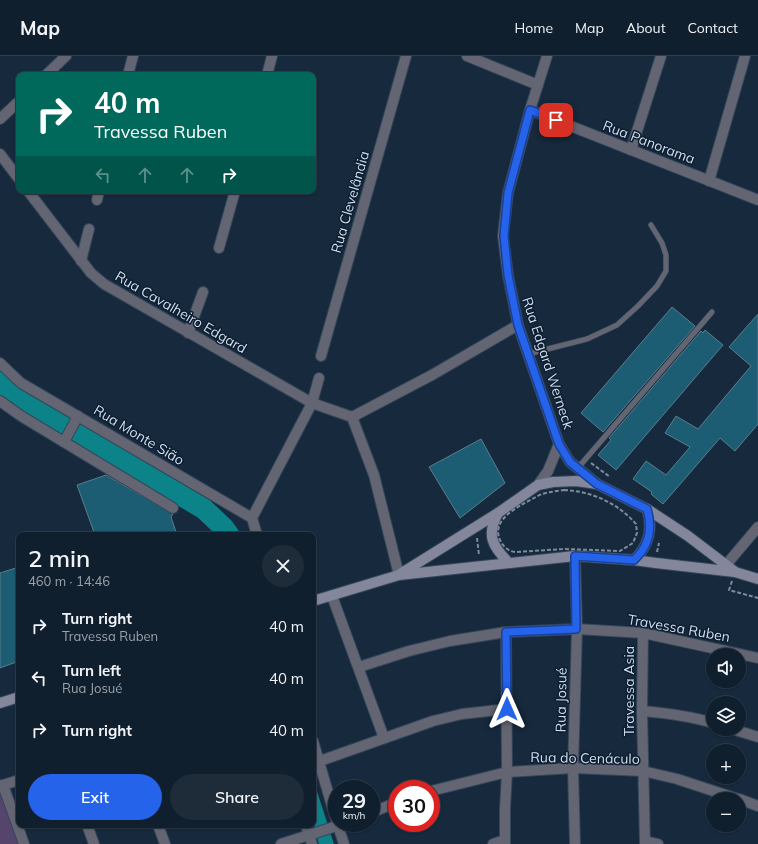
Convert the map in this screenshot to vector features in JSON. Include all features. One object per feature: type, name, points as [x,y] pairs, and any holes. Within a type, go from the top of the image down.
[{"type":"main road","points":[[399,575],[498,513],[538,485],[553,482],[576,481],[597,484],[647,509],[688,536],[730,568]]},
{"type":"main road","points":[[634,560],[643,550],[648,540],[650,522],[647,509]]},
{"type":"main road","points":[[498,513],[493,523],[492,535],[494,544],[509,564]]},
{"type":"main road","points":[[316,601],[399,575],[575,556],[730,568],[758,578]]},
{"type":"main road","points":[[0,703],[16,698]]},
{"type":"street","points":[[49,72],[66,56]]},
{"type":"street","points":[[129,72],[133,56]]},
{"type":"street","points":[[268,72],[272,56]]},
{"type":"street","name":"Rua Clevelândia","points":[[321,356],[406,56]]},
{"type":"street","points":[[466,56],[538,85]]},
{"type":"street","name":"Rua Edgard Werneck","points":[[547,56],[530,110],[508,193],[504,236],[508,275],[518,325],[559,444],[570,462],[597,484]]},
{"type":"street","points":[[631,150],[661,56]]},
{"type":"street","points":[[709,181],[745,56]]},
{"type":"street","points":[[0,119],[16,104]]},
{"type":"street","name":"Rua Panorama","points":[[530,110],[758,200]]},
{"type":"street","points":[[0,154],[16,175]]},
{"type":"street","name":"Rua Cavalheiro Edgard","points":[[30,194],[81,261],[91,273],[104,284],[312,403],[352,417]]},
{"type":"street","points":[[219,248],[234,194]]},
{"type":"street","points":[[81,261],[89,230]]},
{"type":"street","points":[[188,333],[202,292]]},
{"type":"street","points":[[399,575],[374,475],[352,417],[432,375],[518,325]]},
{"type":"street","name":"Rua Monte Sião","points":[[0,363],[21,383],[252,518]]},
{"type":"street","points":[[257,532],[252,518],[312,403],[319,378]]},
{"type":"street","points":[[0,401],[21,416],[66,438],[173,508]]},
{"type":"street","points":[[66,438],[78,416]]},
{"type":"street","name":"Rua Edgard Werneck","points":[[538,485],[548,471],[559,444]]},
{"type":"street","points":[[730,568],[758,527]]},
{"type":"street","name":"Rua Josué","points":[[575,556],[576,629],[573,768],[575,844]]},
{"type":"street","points":[[332,596],[384,738]]},
{"type":"street","name":"Travessa Ruben","points":[[359,667],[409,651],[450,641],[506,632],[576,629],[643,633],[758,658]]},
{"type":"street","points":[[493,844],[505,842],[507,772],[506,632]]},
{"type":"street","name":"Travessa Asia","points":[[643,633],[642,711],[645,842]]},
{"type":"street","points":[[320,760],[418,726],[462,714],[507,709]]},
{"type":"street","points":[[642,711],[668,713],[706,721]]},
{"type":"street","points":[[746,733],[758,737]]},
{"type":"street","points":[[316,749],[328,788]]},
{"type":"street","name":"Rua do Cenáculo","points":[[440,789],[507,772],[573,768],[643,771],[677,779],[717,792]]},
{"type":"street","points":[[16,781],[2,785],[16,823]]},
{"type":"street","name":"Rua do Cenáculo","points":[[746,802],[758,806]]},
{"type":"street","points":[[18,828],[24,844]]},
{"type":"street","points":[[88,828],[94,844]]},
{"type":"street","points":[[159,828],[165,844]]},
{"type":"street","points":[[281,844],[328,828]]},
{"type":"street","points":[[340,832],[344,844]]},
{"type":"street","points":[[645,842],[658,844]]},
{"type":"lane","points":[[528,354],[586,338],[617,325],[638,306],[657,286],[666,271],[666,255],[662,243],[651,225]]},
{"type":"lane","points":[[577,469],[712,312]]},
{"type":"path","points":[[575,490],[594,495],[621,510],[636,524],[637,533],[633,543],[620,551],[565,549],[516,552],[512,552],[506,548],[500,541],[498,532],[499,524],[504,516],[518,507],[549,492],[575,490]]},
{"type":"path","points":[[476,537],[481,567]]},
{"type":"path","points":[[730,568],[729,590],[758,598]]},
{"type":"shaded area","points":[[316,788],[328,825],[328,832],[330,832],[334,844],[319,844],[314,828],[316,828]]},
{"type":"shaded area","points":[[3,791],[20,844],[0,844],[0,792]]},
{"type":"building","points":[[672,307],[695,326],[603,432],[581,413]]},
{"type":"building","points":[[758,314],[758,424],[735,451],[720,438],[663,504],[651,494],[652,492],[633,479],[646,461],[666,475],[690,447],[665,433],[676,416],[698,429],[751,366],[729,347]]},
{"type":"building","points":[[705,330],[723,345],[616,470],[598,455],[611,440],[609,438],[701,331],[703,333]]},
{"type":"building","points":[[481,439],[505,483],[460,518],[429,467]]},
{"type":"building","points":[[106,475],[173,514],[171,517],[176,532],[94,532],[77,485]]},
{"type":"building","points":[[16,568],[16,662],[0,668],[0,573]]},
{"type":"waterway","points":[[0,382],[4,387],[29,405],[204,509],[227,532]]},
{"type":"route","points":[[507,709],[506,632],[576,629],[575,556],[634,560],[643,550],[648,540],[650,522],[647,509],[597,484],[570,462],[559,444],[518,325],[508,275],[504,236],[508,193],[530,110],[556,120]]}]
